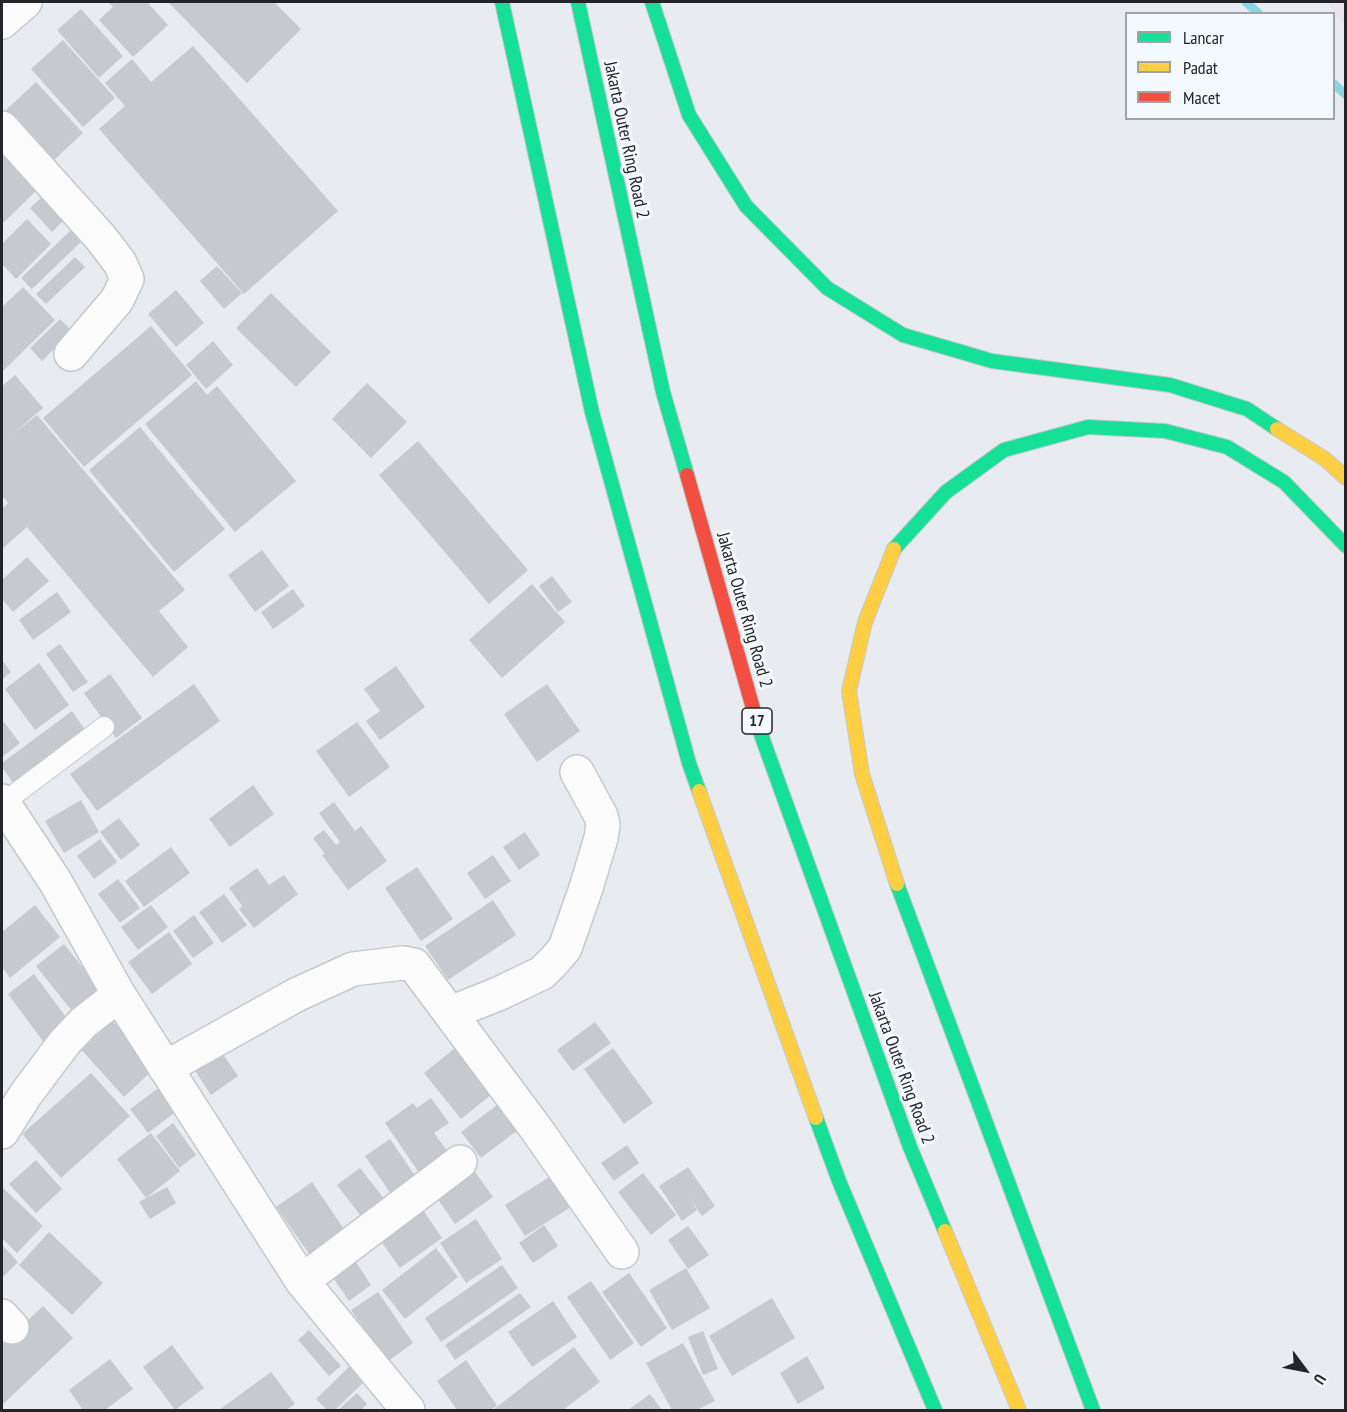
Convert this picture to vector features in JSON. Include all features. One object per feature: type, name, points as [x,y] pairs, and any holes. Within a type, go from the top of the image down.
[{"type":"highway","points":[[502,2],[592,412],[689,763],[839,1180],[935,1410]]},
{"type":"highway","points":[[652,2],[689,115],[746,206],[827,288],[903,335],[992,361],[1170,385],[1247,409],[1325,459],[1346,478]]},
{"type":"highway","name":"Jakarta Outer Ring Road 2","points":[[578,4],[663,392],[763,742],[910,1147],[1019,1410]]},
{"type":"highway","points":[[1093,1410],[890,864],[862,774],[849,692],[865,622],[895,546],[946,492],[1004,450],[1088,427],[1166,431],[1227,447],[1284,482],[1346,546]]},
{"type":"street","points":[[2,22],[26,2]]},
{"type":"street","points":[[2,128],[101,238],[120,263],[127,279],[117,300],[71,354]]},
{"type":"street","points":[[450,1013],[542,973],[564,948],[586,888],[603,825],[601,816],[577,772]]},
{"type":"street","points":[[2,802],[55,881],[119,995],[302,1281],[408,1410]]},
{"type":"street","points":[[165,1068],[296,995],[353,969],[403,963],[414,965],[537,1130],[622,1252]]},
{"type":"street","points":[[2,1132],[26,1094],[65,1042],[84,1022],[119,995]]},
{"type":"street","points":[[302,1281],[460,1162]]},
{"type":"lane","points":[[2,802],[104,727]]},
{"type":"shaded area","points":[[1326,2],[1345,2],[1345,27],[1335,12]]},
{"type":"building","points":[[108,2],[147,2],[168,25],[133,57],[99,20],[113,7]]},
{"type":"building","points":[[168,2],[274,2],[301,29],[247,83]]},
{"type":"building","points":[[81,9],[123,56],[99,78],[57,30]]},
{"type":"building","points":[[63,40],[115,98],[83,127],[31,69]]},
{"type":"building","points":[[193,46],[338,211],[244,294],[99,129],[125,106],[105,83],[132,59],[151,82]]},
{"type":"building","points":[[36,82],[83,133],[52,162],[5,111]]},
{"type":"building","points":[[2,153],[37,190],[2,224]]},
{"type":"building","points":[[44,195],[66,218],[52,232],[30,208]]},
{"type":"building","points":[[27,219],[51,244],[16,279],[2,264],[2,244]]},
{"type":"building","points":[[71,230],[82,241],[32,289],[21,278]]},
{"type":"building","points":[[75,257],[85,267],[46,304],[36,294]]},
{"type":"building","points":[[217,266],[242,293],[224,309],[200,281]]},
{"type":"building","points":[[23,287],[55,320],[2,372],[2,307]]},
{"type":"building","points":[[176,290],[204,323],[176,347],[148,314]]},
{"type":"building","points":[[271,293],[331,352],[296,387],[236,328]]},
{"type":"building","points":[[60,319],[72,331],[42,361],[30,348]]},
{"type":"building","points":[[151,326],[192,375],[84,467],[43,418]]},
{"type":"building","points":[[213,341],[233,365],[206,389],[186,365]]},
{"type":"building","points":[[15,375],[43,408],[13,434],[37,415],[185,590],[159,611],[188,647],[153,677],[27,527],[2,549],[2,509],[8,503],[2,495],[2,386]]},
{"type":"building","points":[[196,381],[207,395],[217,386],[296,481],[235,532],[145,424]]},
{"type":"building","points":[[367,383],[407,422],[371,458],[332,419]]},
{"type":"building","points":[[140,427],[225,529],[174,572],[89,470]]},
{"type":"building","points":[[418,441],[528,570],[489,604],[379,475]]},
{"type":"building","points":[[262,550],[289,586],[255,612],[228,575]]},
{"type":"building","points":[[27,557],[49,581],[13,612],[2,599],[2,580]]},
{"type":"building","points":[[552,576],[572,602],[558,612],[539,586]]},
{"type":"building","points":[[532,584],[565,622],[502,678],[469,640]]},
{"type":"building","points":[[293,589],[305,606],[273,629],[261,612]]},
{"type":"building","points":[[57,592],[71,612],[33,640],[19,620]]},
{"type":"building","points":[[60,644],[88,682],[73,692],[46,654]]},
{"type":"building","points":[[2,660],[11,672],[2,680]]},
{"type":"building","points":[[39,663],[69,705],[35,730],[5,689]]},
{"type":"building","points":[[396,666],[425,707],[380,740],[366,721],[380,711],[364,689]]},
{"type":"building","points":[[110,674],[142,718],[116,738],[84,693]]},
{"type":"building","points":[[194,684],[220,721],[97,811],[70,774]]},
{"type":"building","points":[[547,684],[580,731],[537,762],[504,714]]},
{"type":"building","points":[[72,711],[86,731],[14,784],[2,767],[2,763]]},
{"type":"building","points":[[4,722],[20,743],[2,757],[2,724]]},
{"type":"building","points":[[357,722],[390,767],[349,797],[316,751]]},
{"type":"building","points":[[253,785],[274,814],[230,847],[209,819]]},
{"type":"building","points":[[81,800],[99,832],[64,853],[45,821]]},
{"type":"building","points":[[334,802],[355,831],[361,826],[387,861],[348,890],[322,855],[325,854],[313,838],[324,830],[336,845],[340,842],[319,813]]},
{"type":"building","points":[[119,818],[140,845],[121,860],[100,832]]},
{"type":"building","points":[[525,832],[540,855],[519,870],[503,847]]},
{"type":"building","points":[[100,839],[117,862],[94,879],[77,856]]},
{"type":"building","points":[[171,847],[190,873],[144,907],[125,881]]},
{"type":"building","points":[[493,855],[511,881],[485,899],[467,873]]},
{"type":"building","points":[[417,867],[453,919],[421,941],[385,888]]},
{"type":"building","points":[[257,868],[269,885],[284,875],[298,894],[254,928],[239,909],[242,906],[229,888]]},
{"type":"building","points":[[118,879],[140,908],[120,923],[98,894]]},
{"type":"building","points":[[224,894],[247,925],[222,943],[199,912]]},
{"type":"building","points":[[493,900],[516,935],[448,980],[425,946]]},
{"type":"building","points":[[35,905],[60,937],[10,978],[2,967],[2,932]]},
{"type":"building","points":[[151,905],[168,927],[138,950],[121,927]]},
{"type":"building","points":[[194,915],[214,943],[193,958],[173,931]]},
{"type":"building","points":[[169,932],[192,964],[152,994],[128,962]]},
{"type":"building","points":[[64,944],[104,994],[76,1016],[36,966]]},
{"type":"building","points":[[34,974],[71,1024],[45,1044],[8,994]]},
{"type":"building","points":[[110,1018],[155,1068],[124,1097],[79,1047]]},
{"type":"building","points":[[595,1022],[611,1043],[573,1071],[557,1050]]},
{"type":"building","points":[[460,1044],[497,1090],[461,1119],[424,1073]]},
{"type":"building","points":[[613,1048],[653,1103],[624,1124],[584,1069]]},
{"type":"building","points":[[220,1050],[238,1076],[211,1095],[194,1069]]},
{"type":"building","points":[[91,1073],[130,1116],[61,1178],[22,1134]]},
{"type":"building","points":[[164,1084],[182,1107],[148,1133],[130,1109]]},
{"type":"building","points":[[431,1098],[449,1123],[434,1133],[451,1156],[422,1177],[385,1123],[413,1103],[417,1108]]},
{"type":"building","points":[[504,1100],[523,1126],[481,1158],[461,1132]]},
{"type":"building","points":[[173,1123],[196,1155],[179,1168],[156,1136]]},
{"type":"building","points":[[151,1133],[180,1171],[146,1198],[117,1159]]},
{"type":"building","points":[[390,1139],[418,1180],[393,1197],[365,1156]]},
{"type":"building","points":[[627,1145],[639,1163],[614,1181],[601,1163]]},
{"type":"building","points":[[36,1160],[62,1189],[36,1213],[9,1184]]},
{"type":"building","points":[[470,1165],[493,1197],[455,1224],[432,1191]]},
{"type":"building","points":[[688,1167],[715,1206],[702,1216],[689,1197],[697,1210],[682,1221],[659,1186]]},
{"type":"building","points":[[360,1168],[390,1206],[367,1224],[337,1185]]},
{"type":"building","points":[[643,1173],[676,1215],[651,1235],[618,1192]]},
{"type":"building","points":[[554,1174],[574,1205],[525,1236],[505,1205]]},
{"type":"building","points":[[312,1182],[350,1238],[315,1262],[276,1207]]},
{"type":"building","points":[[2,1187],[43,1226],[17,1253],[2,1238]]},
{"type":"building","points":[[167,1187],[176,1203],[150,1219],[139,1202]]},
{"type":"building","points":[[421,1207],[442,1238],[400,1268],[378,1237]]},
{"type":"building","points":[[476,1219],[502,1259],[466,1283],[440,1243]]},
{"type":"building","points":[[544,1225],[558,1246],[533,1263],[519,1243]]},
{"type":"building","points":[[688,1226],[709,1255],[688,1269],[668,1240]]},
{"type":"building","points":[[49,1232],[103,1283],[72,1315],[19,1265]]},
{"type":"building","points":[[2,1245],[18,1262],[2,1278]]},
{"type":"building","points":[[436,1248],[458,1277],[405,1319],[382,1290]]},
{"type":"building","points":[[354,1259],[371,1285],[349,1301],[331,1275]]},
{"type":"building","points":[[502,1265],[518,1288],[441,1342],[425,1318]]},
{"type":"building","points":[[686,1268],[710,1308],[672,1330],[649,1290]]},
{"type":"building","points":[[629,1273],[667,1328],[641,1347],[602,1292]]},
{"type":"building","points":[[591,1281],[634,1343],[610,1360],[567,1297]]},
{"type":"building","points":[[378,1292],[413,1343],[387,1362],[351,1310]]},
{"type":"building","points":[[520,1293],[531,1307],[455,1360],[445,1345]]},
{"type":"building","points":[[772,1298],[795,1338],[732,1376],[709,1336]]},
{"type":"building","points":[[553,1301],[577,1337],[532,1367],[508,1332]]},
{"type":"building","points":[[43,1306],[73,1338],[2,1405],[2,1345]]},
{"type":"building","points":[[309,1330],[341,1366],[329,1376],[298,1340]]},
{"type":"building","points":[[703,1331],[718,1369],[703,1375],[688,1337]]},
{"type":"building","points":[[683,1343],[715,1401],[697,1410],[672,1410],[646,1363]]},
{"type":"building","points":[[172,1345],[204,1388],[175,1410],[143,1367]]},
{"type":"building","points":[[574,1347],[600,1382],[563,1410],[493,1410]]},
{"type":"building","points":[[807,1356],[825,1388],[798,1404],[780,1373]]},
{"type":"building","points":[[110,1359],[133,1389],[105,1410],[83,1410],[69,1390]]},
{"type":"building","points":[[466,1360],[497,1406],[490,1410],[457,1410],[437,1381]]},
{"type":"building","points":[[353,1363],[368,1378],[335,1410],[327,1410],[316,1399]]},
{"type":"building","points":[[271,1372],[295,1404],[286,1410],[219,1410]]},
{"type":"building","points":[[357,1393],[367,1404],[361,1410],[338,1410]]},
{"type":"building","points":[[650,1394],[662,1410],[628,1410]]},
{"type":"waterway","points":[[1246,2],[1257,12]]},
{"type":"waterway","points":[[1335,85],[1346,95]]},
{"type":"traffic: fast","points":[[502,2],[592,412],[689,763],[699,791]]},
{"type":"traffic: fast","points":[[578,2],[663,392],[687,475]]},
{"type":"traffic: fast","points":[[652,2],[689,115],[746,206],[827,288],[903,335],[992,361],[1170,385],[1247,409],[1277,429]]},
{"type":"traffic: fast","points":[[894,549],[946,492],[1004,450],[1088,427],[1165,431],[1227,447],[1284,482],[1346,546]]},
{"type":"traffic: fast","points":[[758,726],[910,1147],[945,1231]]},
{"type":"traffic: fast","points":[[897,884],[1093,1410]]},
{"type":"traffic: fast","points":[[816,1118],[839,1181],[935,1410]]},
{"type":"traffic: slow","points":[[1277,429],[1325,459],[1346,478]]},
{"type":"traffic: slow","points":[[894,549],[865,622],[849,691],[862,774],[897,884]]},
{"type":"traffic: slow","points":[[699,791],[816,1118]]},
{"type":"traffic: slow","points":[[945,1231],[1019,1410]]},
{"type":"traffic: jam","points":[[687,475],[758,726]]}]
